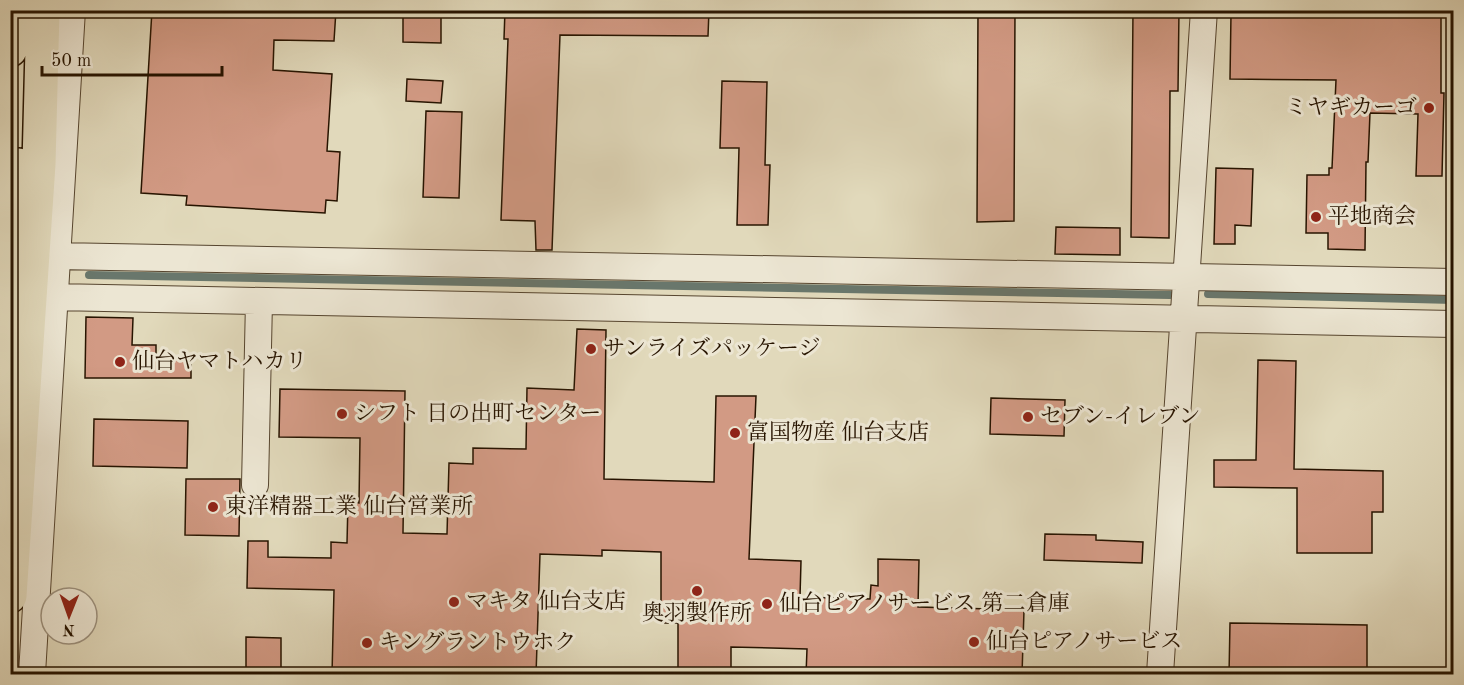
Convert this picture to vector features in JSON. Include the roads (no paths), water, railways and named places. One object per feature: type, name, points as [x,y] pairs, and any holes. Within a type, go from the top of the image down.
[{"type":"highway","points":[[10,50],[43,11]]},
{"type":"highway","points":[[10,237],[14,195],[43,11]]},
{"type":"highway","points":[[10,596],[39,164],[43,11]]},
{"type":"street","points":[[1160,675],[1204,10]]},
{"type":"street","points":[[32,675],[57,256],[43,11]]},
{"type":"street","points":[[57,256],[1454,282]]},
{"type":"street","points":[[54,297],[1454,324]]},
{"type":"street","points":[[255,485],[259,301]]},
{"type":"waterway","points":[[89,275],[1170,295]]},
{"type":"waterway","points":[[1208,294],[1454,300]]},
{"type":"place","name":"ミヤギカーゴ","points":[[1429,108]]},
{"type":"place","name":"平地商会","points":[[1316,217]]},
{"type":"place","name":"サンライズパッケージ","points":[[591,349]]},
{"type":"place","name":"仙台ヤマトハカリ","points":[[120,362]]},
{"type":"place","name":"シフト 日の出町センター","points":[[342,414]]},
{"type":"place","name":"セブン-イレブン","points":[[1028,417]]},
{"type":"place","name":"富国物産 仙台支店","points":[[735,433]]},
{"type":"place","name":"東洋精器工業 仙台営業所","points":[[213,507]]},
{"type":"place","name":"奥羽製作所","points":[[697,591]]},
{"type":"place","name":"マキタ 仙台支店","points":[[454,602]]},
{"type":"place","name":"仙台ピアノサービス 第二倉庫","points":[[767,604]]},
{"type":"place","name":"仙台ピアノサービス","points":[[974,642]]},
{"type":"place","name":"キングラントウホク","points":[[367,643]]}]
